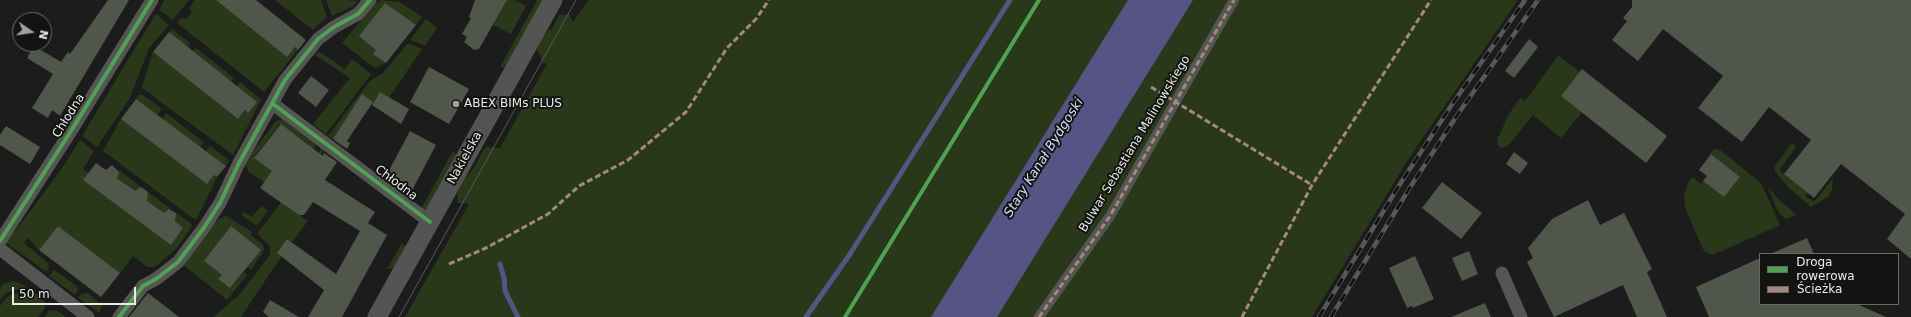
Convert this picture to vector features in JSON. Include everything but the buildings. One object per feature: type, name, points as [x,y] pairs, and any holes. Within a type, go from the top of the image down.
[{"type":"main road","name":"Nakielska","points":[[377,317],[553,0]]},
{"type":"street","name":"Chłodna","points":[[0,241],[71,131],[152,0]]},
{"type":"street","points":[[119,317],[143,286],[156,279],[178,262],[203,229],[220,203],[239,163],[285,80],[318,39],[334,27],[358,14],[370,0]]},
{"type":"street","name":"Bulwar Sebastiana Malinowskiego","points":[[1039,317],[1110,216],[1234,0]]},
{"type":"street","name":"Chłodna","points":[[273,104],[430,222]]},
{"type":"street","points":[[2,256],[88,317]]},
{"type":"street","points":[[1502,273],[1521,317]]},
{"type":"green space","points":[[164,0],[189,0],[173,20],[159,10]]},
{"type":"green space","points":[[195,0],[216,0],[298,50],[264,92],[177,23],[182,17],[186,20],[192,11],[189,8]]},
{"type":"green space","points":[[275,0],[321,0],[327,17],[313,30]]},
{"type":"green space","points":[[326,0],[358,1],[352,7],[332,16]]},
{"type":"green space","points":[[381,0],[400,2],[422,17],[416,25],[385,3],[374,54],[386,63],[375,68],[342,43],[374,5]]},
{"type":"green space","points":[[507,0],[515,0],[526,6],[511,34],[493,25]]},
{"type":"green space","points":[[537,0],[544,0],[512,58],[503,68],[500,67]]},
{"type":"green space","points":[[589,0],[1518,0],[1411,155],[1312,317],[405,317],[469,204],[458,203],[457,194],[460,184],[474,168],[483,150],[487,147],[500,148],[547,64],[543,63],[537,49],[539,39],[545,35],[549,29],[551,30],[559,15],[569,14],[573,22]]},
{"type":"green space","points":[[155,15],[158,15],[169,25],[149,48],[130,98],[97,147],[82,136]]},
{"type":"green space","points":[[426,19],[437,28],[425,46],[410,40]]},
{"type":"green space","points":[[172,29],[190,43],[188,48],[169,33]]},
{"type":"green space","points":[[408,43],[422,49],[389,98],[380,92],[373,102],[362,95],[333,139],[328,136],[371,80],[382,74]]},
{"type":"green space","points":[[196,48],[234,78],[231,82],[193,51]]},
{"type":"green space","points":[[318,51],[345,69],[352,59],[371,74],[326,134],[313,124],[350,78],[315,55]]},
{"type":"green space","points":[[153,52],[238,119],[245,110],[248,112],[237,86],[240,82],[261,100],[233,155],[142,88]]},
{"type":"green space","points":[[1559,56],[1580,72],[1561,96],[1582,112],[1561,138],[1533,115],[1508,146],[1502,148],[1498,146],[1497,140],[1509,114],[1520,98],[1525,101]]},
{"type":"green space","points":[[139,94],[143,95],[162,109],[157,115],[136,99]]},
{"type":"green space","points":[[166,113],[204,142],[200,147],[162,119]]},
{"type":"green space","points":[[121,119],[207,183],[214,175],[217,177],[197,219],[194,219],[103,151]]},
{"type":"green space","points":[[282,119],[316,145],[299,167],[297,164],[311,146],[280,124],[254,157],[272,171],[273,188],[249,172],[246,166],[251,154],[276,121]]},
{"type":"green space","points":[[80,140],[94,151],[83,169],[88,173],[90,185],[171,244],[183,228],[172,219],[176,213],[192,224],[191,228],[176,249],[155,267],[147,267],[133,256],[120,273],[58,226],[39,250],[28,238],[24,243],[48,263],[49,267],[46,272],[5,242],[19,226],[63,167]]},
{"type":"green space","points":[[1792,143],[1796,147],[1779,170],[1807,193],[1805,196],[1814,202],[1833,178],[1832,190],[1828,197],[1811,207],[1788,187],[1775,171],[1775,166]]},
{"type":"green space","points":[[210,146],[229,160],[226,166],[206,151]]},
{"type":"green space","points":[[322,148],[324,150],[285,205],[308,221],[292,242],[287,239],[279,250],[283,254],[241,317],[213,317],[239,295],[267,259],[270,253],[270,246],[257,234]]},
{"type":"green space","points":[[1715,149],[1720,150],[1761,183],[1780,225],[1713,255],[1704,251],[1685,208],[1684,196],[1687,185],[1692,177],[1701,184],[1703,181],[1724,197],[1740,177],[1710,153]]},
{"type":"green space","points":[[453,151],[457,155],[427,210],[421,209]]},
{"type":"green space","points":[[119,170],[141,187],[137,193],[115,176]]},
{"type":"green space","points":[[1768,187],[1780,201],[1797,215],[1786,219],[1778,212]]},
{"type":"green space","points":[[148,192],[170,208],[165,214],[143,198]]},
{"type":"green space","points":[[261,206],[268,211],[257,226],[242,215],[244,212],[252,217]]},
{"type":"green space","points":[[226,216],[252,232],[251,235],[263,245],[264,250],[251,270],[247,267],[261,250],[204,261],[222,275],[219,279],[230,288],[244,272],[247,275],[227,300],[182,264],[218,219]]},
{"type":"green space","points":[[402,243],[406,248],[394,268],[387,269]]},
{"type":"green space","points":[[54,270],[77,286],[78,289],[75,295],[49,276]]},
{"type":"green space","points":[[13,281],[28,288],[7,292],[0,300],[0,288],[3,284]]},
{"type":"green space","points":[[32,291],[44,301],[45,308],[38,317],[0,317],[0,306],[7,297],[12,294]]},
{"type":"green space","points":[[88,293],[102,306],[99,313],[78,298],[81,294]]},
{"type":"green space","points":[[49,310],[57,311],[66,317],[45,317]]},
{"type":"water","name":"Stary Kanał Bydgoski","points":[[1128,0],[1193,0],[997,317],[931,317]]},
{"type":"waterway","points":[[806,317],[850,254],[1010,0]]},
{"type":"waterway","points":[[500,264],[504,278],[505,291],[518,317]]},
{"type":"tram line","points":[[399,317],[576,0]]},
{"type":"railway","points":[[1319,317],[1400,184],[1453,103],[1525,0]]},
{"type":"railway","points":[[1331,317],[1409,189],[1458,114],[1538,0]]},
{"type":"marked path","points":[[449,264],[486,248],[548,214],[579,186],[628,160],[686,112],[727,48],[756,19],[769,0]]},
{"type":"marked path","points":[[1039,317],[1110,216],[1234,0]]},
{"type":"marked path","points":[[1242,317],[1312,185],[1431,0]]},
{"type":"marked path","points":[[1151,87],[1312,185]]},
{"type":"cycle path","points":[[0,241],[71,131],[152,0]]},
{"type":"cycle path","points":[[119,317],[143,286],[156,279],[178,262],[203,229],[220,203],[239,163],[285,80],[318,39],[334,27],[358,14],[370,0]]},
{"type":"cycle path","points":[[845,317],[1039,0]]},
{"type":"cycle path","points":[[273,104],[430,222]]},
{"type":"place","name":"ABEX BIMs PLUS","points":[[456,104]]}]
